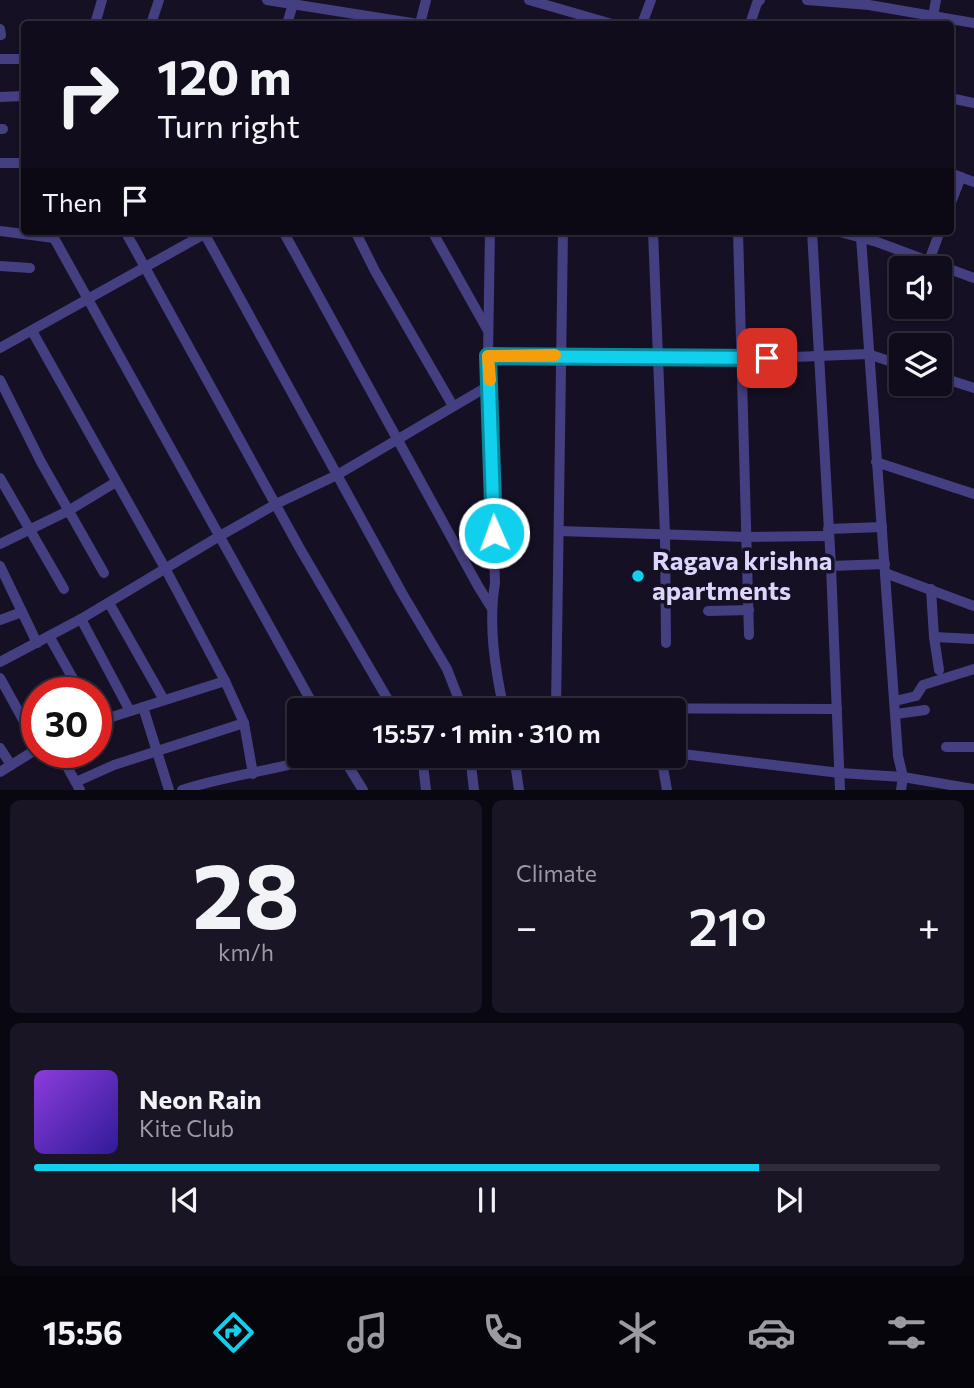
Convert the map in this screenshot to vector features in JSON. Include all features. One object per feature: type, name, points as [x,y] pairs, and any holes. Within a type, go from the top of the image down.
[{"type":"street","points":[[96,21],[102,0]]},
{"type":"street","points":[[152,21],[159,0]]},
{"type":"street","points":[[267,0],[396,21]]},
{"type":"street","points":[[416,21],[426,0]]},
{"type":"street","points":[[529,0],[602,21]]},
{"type":"street","points":[[643,21],[651,0]]},
{"type":"street","points":[[751,21],[760,0]]},
{"type":"street","points":[[807,0],[869,2],[974,23]]},
{"type":"street","points":[[933,16],[936,0]]},
{"type":"street","points":[[288,21],[293,4]]},
{"type":"street","points":[[0,29],[1,35]]},
{"type":"street","points":[[0,59],[19,59]]},
{"type":"street","points":[[0,97],[21,96]]},
{"type":"street","points":[[954,99],[974,103]]},
{"type":"street","points":[[0,163],[21,163]]},
{"type":"street","points":[[956,175],[974,182]]},
{"type":"street","points":[[0,231],[21,234]]},
{"type":"street","points":[[27,235],[54,239],[309,698]]},
{"type":"street","points":[[127,235],[387,698]]},
{"type":"street","points":[[0,348],[201,235]]},
{"type":"street","points":[[208,235],[337,474],[447,669],[458,698]]},
{"type":"street","points":[[286,235],[491,607]]},
{"type":"street","points":[[357,235],[453,406]]},
{"type":"street","points":[[434,235],[488,331]]},
{"type":"street","points":[[490,235],[488,356],[495,583],[491,607],[502,698]]},
{"type":"street","points":[[556,698],[563,235]]},
{"type":"street","points":[[653,235],[666,642]]},
{"type":"street","points":[[738,235],[749,635]]},
{"type":"street","points":[[812,235],[831,566],[840,789]]},
{"type":"street","points":[[853,235],[879,236],[919,256]]},
{"type":"street","points":[[931,256],[939,235]]},
{"type":"street","points":[[861,237],[901,789]]},
{"type":"street","points":[[0,266],[30,268]]},
{"type":"street","points":[[952,270],[974,278]]},
{"type":"street","points":[[32,331],[225,681],[244,723],[253,774]]},
{"type":"street","points":[[488,356],[742,359],[868,354],[889,361]]},
{"type":"street","points":[[0,380],[68,511],[104,572]]},
{"type":"street","points":[[952,381],[974,388]]},
{"type":"street","points":[[0,662],[81,619],[218,537],[337,474],[490,385]]},
{"type":"street","points":[[876,462],[974,494]]},
{"type":"street","points":[[0,478],[3,491],[64,589]]},
{"type":"street","points":[[0,544],[68,511],[116,482]]},
{"type":"street","points":[[559,531],[746,537],[881,527]]},
{"type":"street","points":[[0,566],[37,643]]},
{"type":"street","points":[[831,566],[885,569],[974,606]]},
{"type":"street","points":[[931,589],[939,670]]},
{"type":"street","points":[[109,603],[164,701]]},
{"type":"street","points":[[708,611],[749,610]]},
{"type":"street","points":[[0,620],[22,612]]},
{"type":"street","points":[[81,619],[130,711]]},
{"type":"street","points":[[49,636],[72,677]]},
{"type":"street","points":[[934,637],[974,639]]},
{"type":"street","points":[[895,701],[916,696],[923,685],[974,668]]},
{"type":"street","points":[[0,678],[21,717]]},
{"type":"street","points":[[112,717],[225,681]]},
{"type":"street","points":[[143,707],[169,789]]},
{"type":"street","points":[[686,709],[837,709]]},
{"type":"street","points":[[896,714],[925,710]]},
{"type":"street","points":[[68,768],[78,786],[114,765],[244,723]]},
{"type":"street","points":[[946,747],[974,747]]},
{"type":"street","points":[[0,748],[11,765]]},
{"type":"street","points":[[686,754],[840,773],[902,777],[974,789]]},
{"type":"street","points":[[0,772],[21,758]]},
{"type":"street","points":[[182,789],[215,779],[253,774],[287,765]]},
{"type":"street","points":[[350,768],[363,789]]},
{"type":"street","points":[[423,768],[426,789]]},
{"type":"street","points":[[471,768],[474,789]]},
{"type":"street","points":[[516,768],[519,789]]},
{"type":"street","points":[[663,768],[667,789]]},
{"type":"slow traffic","points":[[490,380],[488,356],[555,355]]},
{"type":"place","name":"Ragava krishna apartments","points":[[638,576]]},
{"type":"route","points":[[494,533],[488,356],[767,358]]}]
